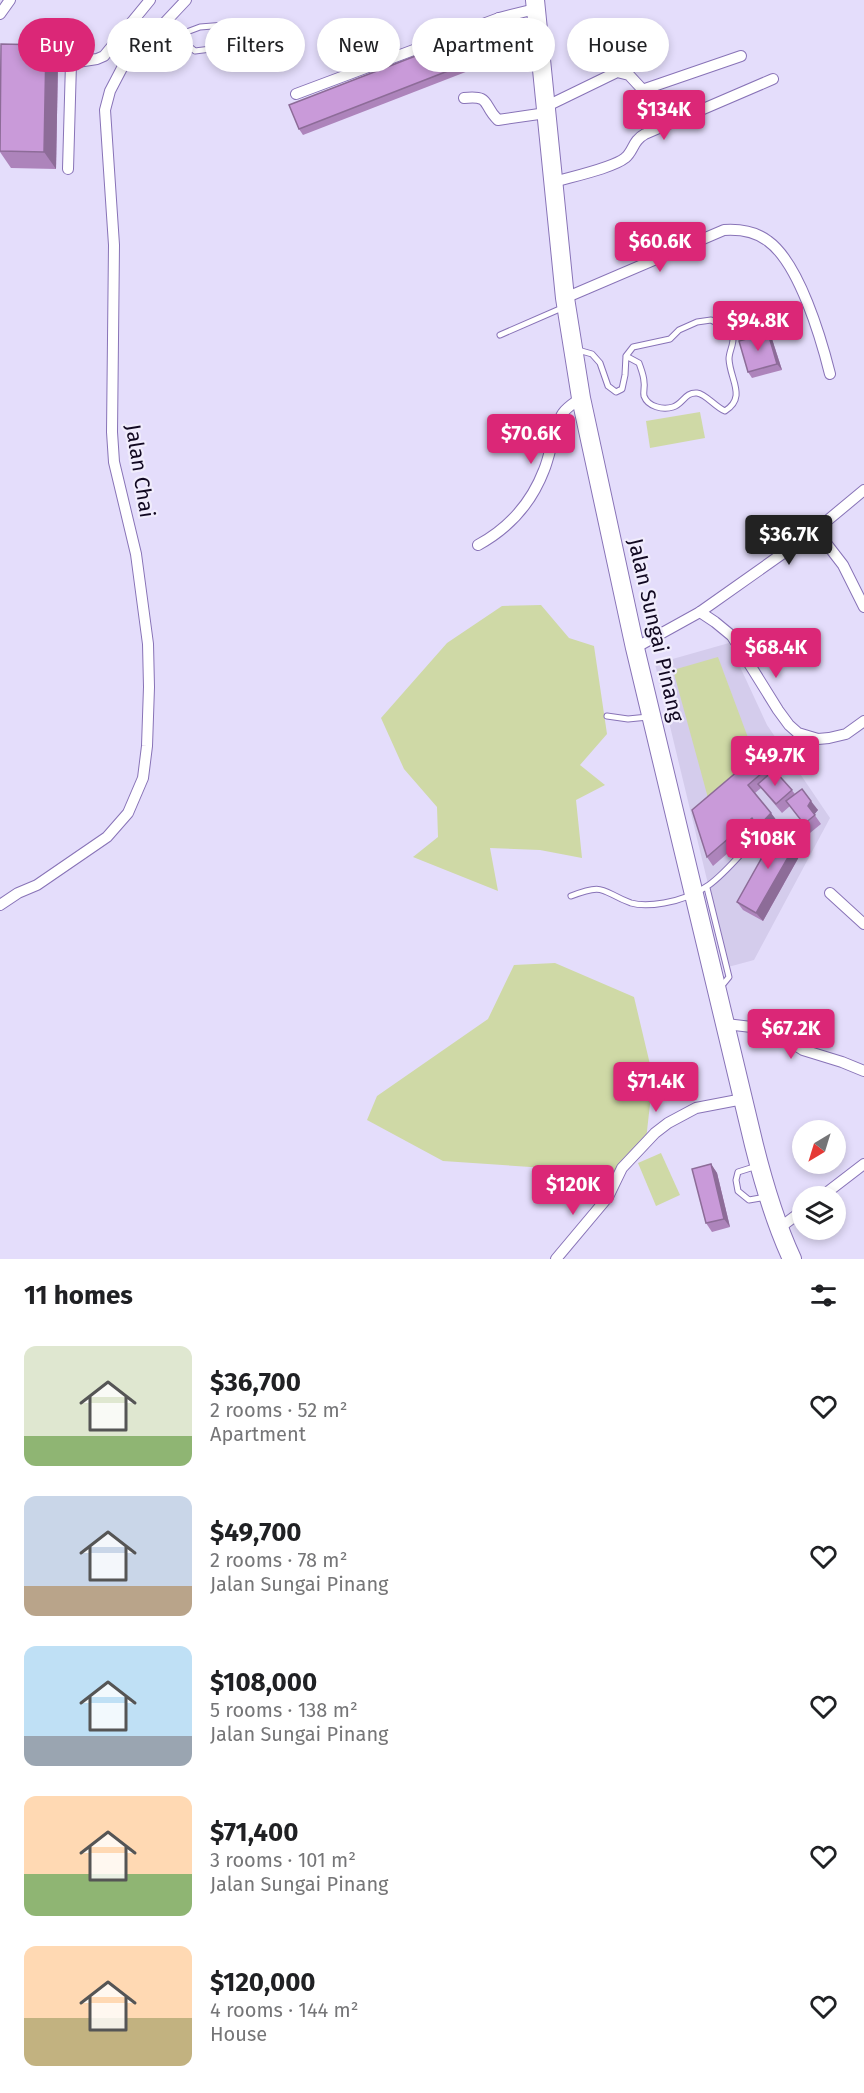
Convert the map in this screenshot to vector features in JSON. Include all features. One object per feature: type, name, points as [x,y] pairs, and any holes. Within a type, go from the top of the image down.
[{"type":"main road","name":"Jalan Sungai Pinang","points":[[535,4],[566,302],[580,398],[635,648],[701,891],[717,990],[759,1166],[778,1229],[792,1259]]},
{"type":"street","points":[[0,14],[10,0]]},
{"type":"street","points":[[68,169],[71,63],[104,56],[150,0]]},
{"type":"street","name":"Jalan Chai","points":[[171,18],[186,0]]},
{"type":"street","points":[[499,18],[535,4]]},
{"type":"street","points":[[296,94],[412,51]]},
{"type":"street","points":[[464,98],[480,97],[498,120],[546,110],[617,72],[629,75],[642,89],[645,89],[741,56]]},
{"type":"street","name":"Jalan Chai","points":[[0,905],[18,893],[37,885],[107,837],[128,813],[143,778],[147,746],[148,644],[136,554],[114,462],[112,432],[114,245],[105,110],[115,78],[120,72]]},
{"type":"street","points":[[554,182],[618,162],[630,153],[633,144],[645,134],[773,79]]},
{"type":"street","points":[[566,302],[724,230],[740,229],[755,233],[780,252],[796,280],[814,321],[830,374]]},
{"type":"street","points":[[478,545],[504,530],[528,501],[544,470],[563,412],[580,398]]},
{"type":"street","points":[[635,648],[700,612],[816,530],[862,493]]},
{"type":"street","points":[[816,530],[843,565],[864,607]]},
{"type":"street","points":[[700,612],[732,636],[778,710],[798,733],[818,739],[829,738],[846,734],[864,721]]},
{"type":"street","points":[[830,893],[864,924]]},
{"type":"street","points":[[726,1024],[760,1028],[781,1036],[803,1050],[864,1071]]},
{"type":"street","points":[[556,1259],[608,1197],[622,1168],[654,1132],[696,1108],[743,1099]]},
{"type":"street","points":[[835,1186],[864,1164]]},
{"type":"street","points":[[778,1229],[792,1218]]},
{"type":"lane","points":[[250,23],[255,27],[257,39],[251,44],[195,51],[190,47],[184,33],[200,27],[250,23]]},
{"type":"lane","points":[[500,335],[566,302]]},
{"type":"lane","points":[[573,349],[592,354],[600,363],[608,386],[616,392],[622,389],[626,356],[633,347],[670,339],[680,330],[698,322],[711,320],[721,325],[733,336],[734,345],[729,357],[737,397],[734,405],[725,411],[717,408],[706,397],[697,393],[687,395],[673,407],[660,408],[650,404],[644,397],[644,380],[639,363],[626,356]]},
{"type":"lane","points":[[608,716],[628,719],[652,717]]},
{"type":"lane","points":[[571,896],[593,888],[638,904],[666,902],[701,891],[753,841]]},
{"type":"lane","points":[[759,1166],[738,1172],[736,1180],[738,1191],[748,1200],[767,1197]]},
{"type":"shaded area","points":[[729,643],[767,725],[830,818],[754,960],[728,967],[655,664]]},
{"type":"green space","points":[[700,412],[705,438],[650,448],[646,421]]},
{"type":"green space","points":[[541,605],[569,638],[594,646],[607,734],[580,765],[605,785],[576,800],[582,858],[540,850],[490,848],[498,891],[413,857],[438,837],[437,807],[404,769],[381,718],[447,643],[502,606]]},
{"type":"green space","points":[[718,657],[756,759],[708,798],[673,670]]},
{"type":"green space","points":[[555,963],[634,997],[653,1077],[646,1140],[620,1173],[443,1161],[367,1120],[377,1096],[488,1019],[514,965]]},
{"type":"green space","points":[[661,1153],[680,1195],[656,1206],[638,1163]]},
{"type":"building","points":[[1,44],[18,44],[18,72],[45,72],[44,152],[0,151]]},
{"type":"building","points":[[412,57],[412,72],[445,72],[299,129],[289,105],[374,72],[400,72],[400,62]]},
{"type":"building","points":[[768,333],[777,364],[748,372],[739,341]]},
{"type":"building","points":[[772,742],[782,756],[748,785],[771,813],[758,827],[752,818],[707,857],[692,810]]},
{"type":"building","points":[[774,770],[792,790],[776,804],[758,784]]},
{"type":"building","points":[[802,789],[811,801],[808,806],[815,815],[804,824],[786,801]]},
{"type":"building","points":[[779,827],[799,838],[756,913],[737,902]]},
{"type":"building","points":[[711,1164],[724,1219],[706,1223],[692,1169]]}]
